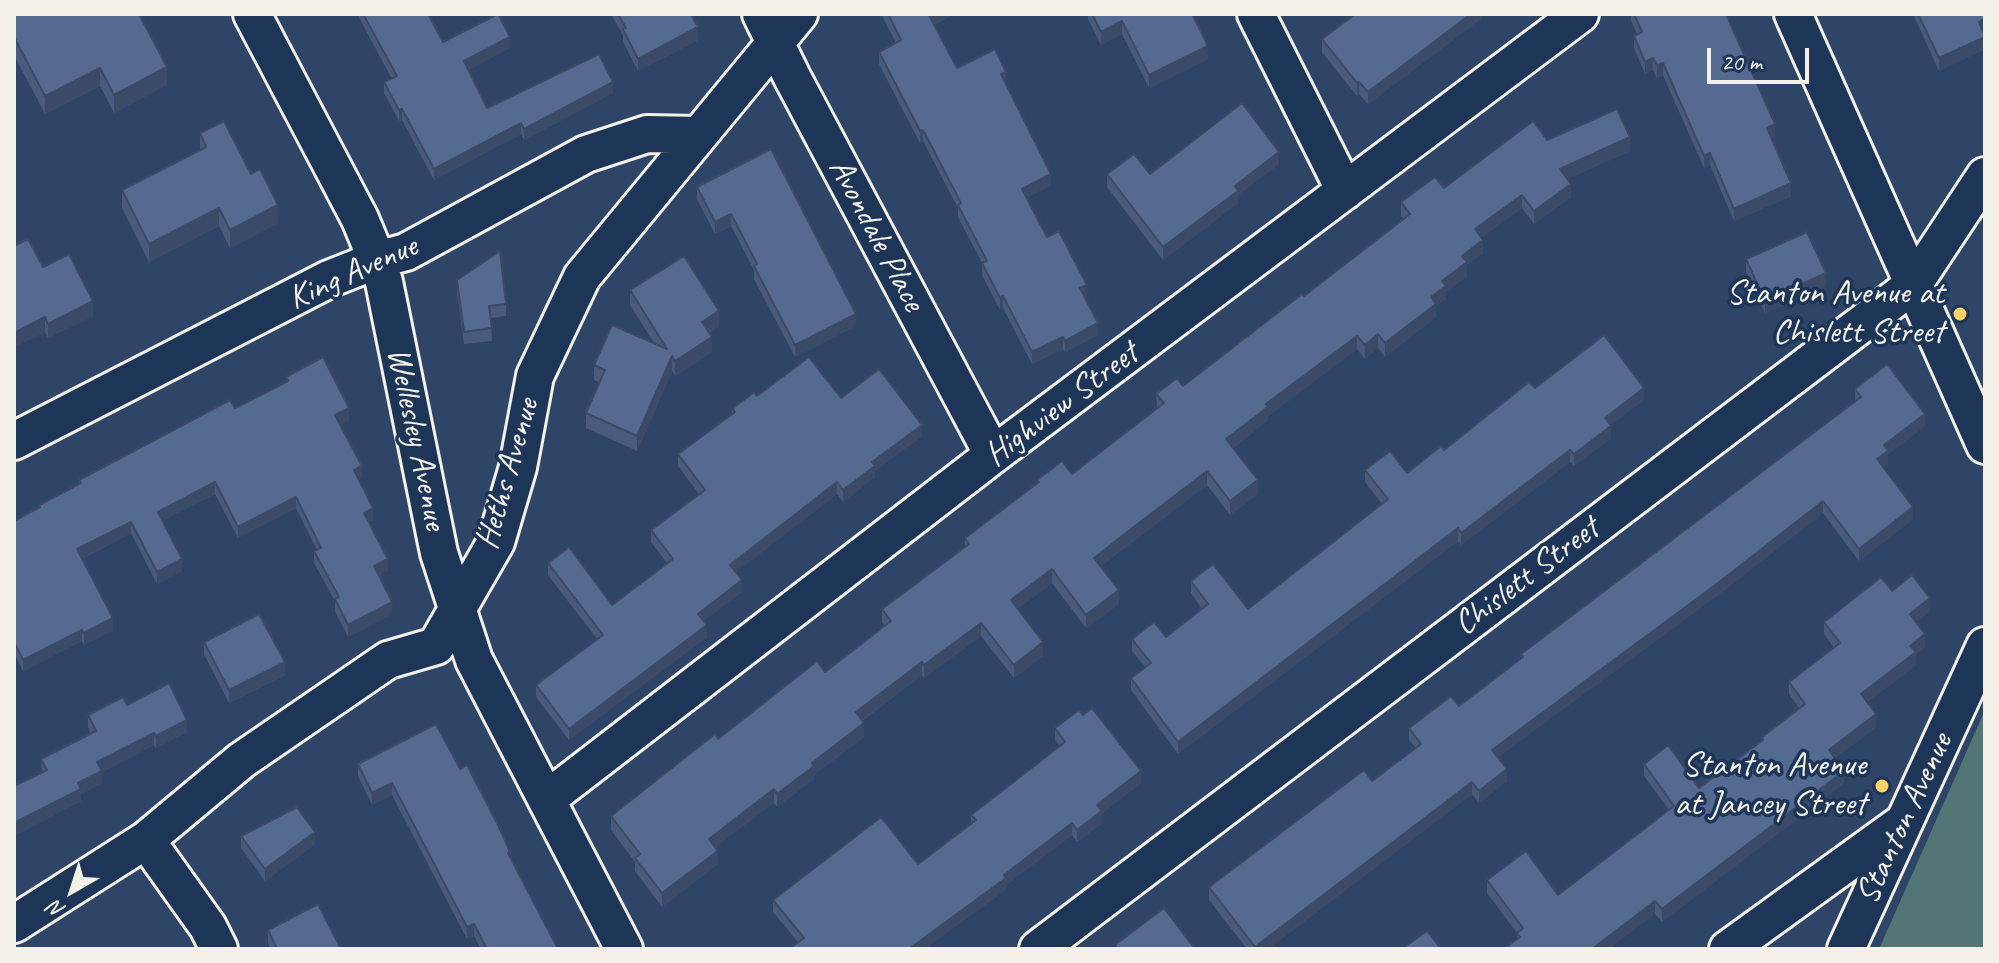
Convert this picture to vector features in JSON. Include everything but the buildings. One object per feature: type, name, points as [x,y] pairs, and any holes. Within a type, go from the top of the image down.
[{"type":"street","name":"Wellesley Avenue","points":[[252,14],[360,219],[377,260],[439,553],[474,660],[624,949]]},
{"type":"street","name":"Heths Avenue","points":[[14,924],[146,840],[242,760],[388,660],[436,646],[496,542],[518,467],[535,376],[582,277],[699,135],[768,29],[799,14]]},
{"type":"street","points":[[1256,14],[1345,191]]},
{"type":"street","name":"Highview Street","points":[[547,799],[993,455],[1580,14]]},
{"type":"street","points":[[1793,14],[1985,445]]},
{"type":"street","name":"Avondale Place","points":[[768,29],[993,455]]},
{"type":"street","name":"King Avenue","points":[[14,441],[329,279],[406,252],[586,154],[647,134],[699,135]]},
{"type":"street","name":"Chislett Street","points":[[1038,949],[1913,285],[1985,176]]},
{"type":"street","name":"Stanton Avenue","points":[[1846,949],[1985,646]]},
{"type":"street","points":[[1728,949],[1903,823]]},
{"type":"street","points":[[146,840],[208,927],[219,949]]},
{"type":"green space","points":[[1985,710],[1985,949],[1879,949]]},
{"type":"place","name":"Stanton Avenue at Chislett Street","points":[[1960,314]]},
{"type":"place","name":"Stanton Avenue at Jancey Street","points":[[1882,786]]}]
